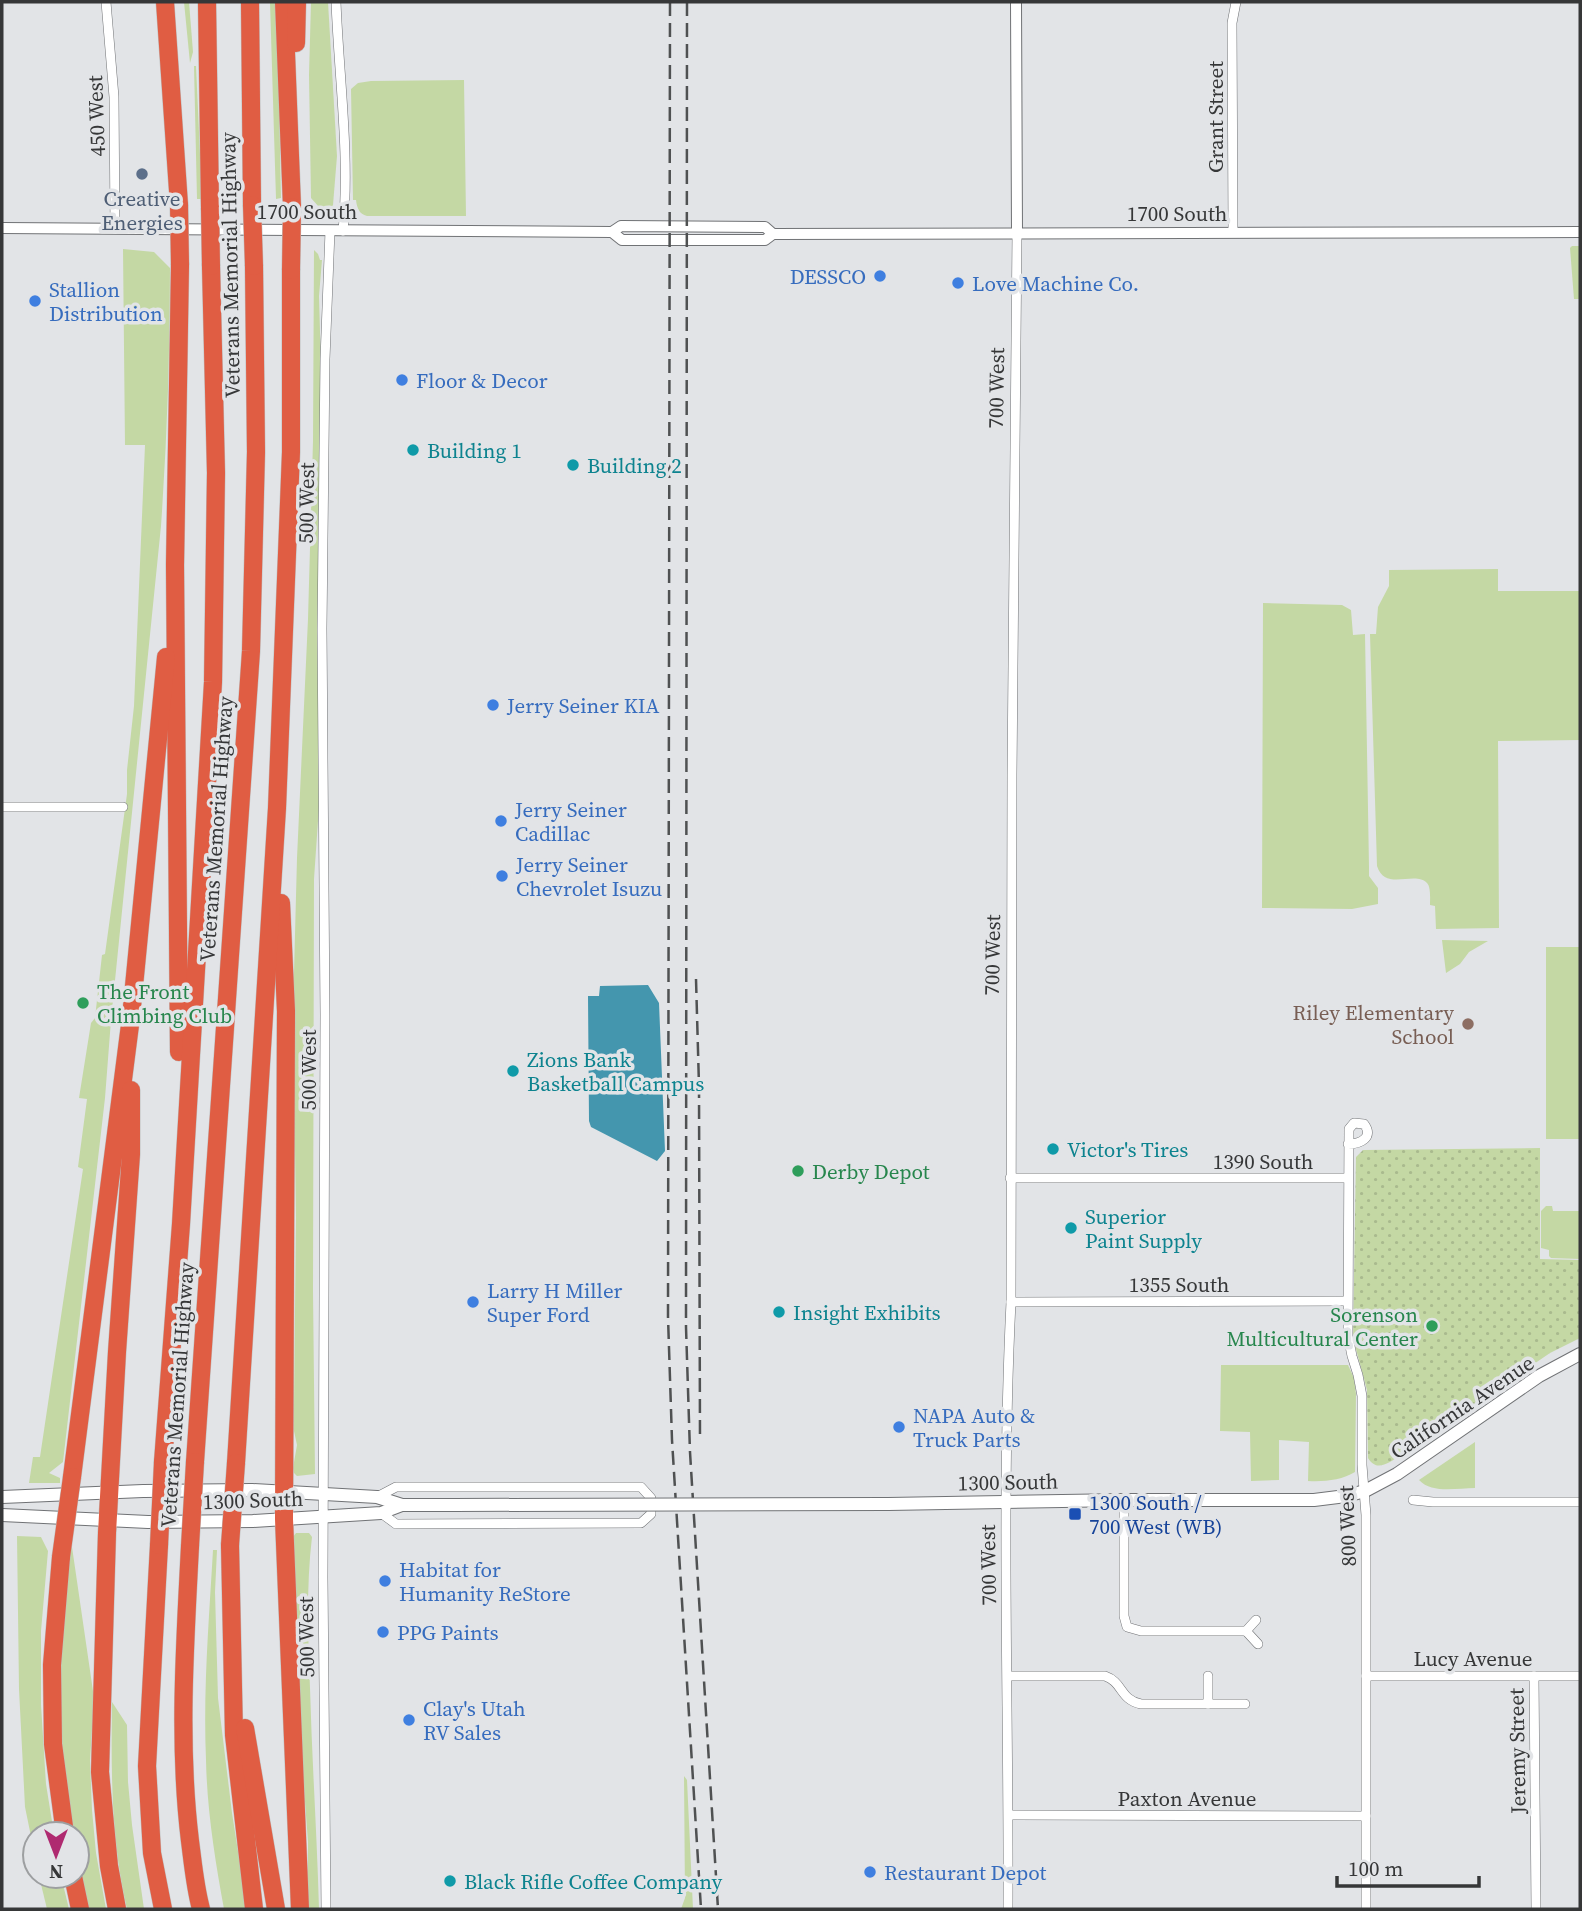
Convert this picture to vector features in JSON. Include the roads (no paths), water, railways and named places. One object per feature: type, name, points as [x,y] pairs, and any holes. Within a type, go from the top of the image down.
[{"type":"highway","points":[[165,2],[179,205],[180,265],[175,565],[181,1224]]},
{"type":"highway","name":"Veterans Memorial Highway","points":[[163,1909],[152,1853],[147,1766],[163,1462],[181,1224],[213,682],[216,473],[207,2]]},
{"type":"highway","name":"Veterans Memorial Highway","points":[[201,1909],[186,1805],[182,1690],[195,1462],[251,651],[256,452],[250,2]]},
{"type":"highway","points":[[284,2],[292,207]]},
{"type":"highway","points":[[254,1909],[234,1735],[230,1545],[277,808],[291,452],[291,270],[297,2]]},
{"type":"highway","points":[[63,1820],[53,1744],[52,1665],[61,1557],[131,1017],[175,565]]},
{"type":"highway","points":[[277,808],[286,1012],[284,1519],[300,1909]]},
{"type":"highway","points":[[117,1909],[109,1866],[100,1772],[107,1519],[131,1154],[131,1017]]},
{"type":"highway","points":[[231,1627],[238,1660],[251,1775],[276,1909]]},
{"type":"highway","points":[[76,1890],[80,1909]]},
{"type":"main road","name":"California Avenue","points":[[1365,1490],[1397,1474],[1539,1376],[1580,1354]]},
{"type":"main road","name":"1300 South","points":[[2,1497],[170,1490],[324,1493],[377,1497],[402,1505],[888,1504],[1314,1500],[1346,1496],[1365,1490]]},
{"type":"main road","name":"1300 South","points":[[2,1515],[148,1522],[253,1521],[381,1513],[402,1505]]},
{"type":"street","name":"450 West","points":[[106,2],[114,97],[115,229]]},
{"type":"street","points":[[336,2],[345,153],[343,231]]},
{"type":"street","name":"700 West","points":[[1008,1909],[1006,1502],[1011,1302],[1016,2]]},
{"type":"street","name":"Grant Street","points":[[1233,232],[1233,23],[1236,2]]},
{"type":"street","name":"1700 South","points":[[2,228],[612,232],[621,226],[765,227],[773,234],[1580,232]]},
{"type":"street","name":"500 West","points":[[326,1909],[322,629],[325,348],[330,231]]},
{"type":"street","points":[[2,807],[123,807]]},
{"type":"street","name":"800 West","points":[[1348,1144],[1349,1346],[1362,1396],[1362,1465],[1366,1515],[1366,1909]]},
{"type":"street","name":"1390 South","points":[[1010,1178],[1348,1178]]},
{"type":"street","name":"1355 South","points":[[1011,1302],[1347,1301]]},
{"type":"street","name":"1300 South","points":[[377,1497],[396,1487],[641,1487],[651,1498],[651,1514],[641,1523],[396,1524],[381,1513]]},
{"type":"street","points":[[1124,1500],[1124,1616],[1127,1627],[1141,1631],[1246,1631],[1258,1644]]},
{"type":"street","points":[[1413,1500],[1580,1502]]},
{"type":"street","points":[[1246,1631],[1256,1620]]},
{"type":"street","name":"Lucy Avenue","points":[[1366,1676],[1580,1675]]},
{"type":"street","points":[[1008,1676],[1105,1676],[1115,1681],[1128,1699],[1136,1703],[1245,1704]]},
{"type":"street","points":[[1208,1676],[1208,1704]]},
{"type":"street","name":"Jeremy Street","points":[[1534,1676],[1536,1909]]},
{"type":"street","name":"Paxton Avenue","points":[[1009,1815],[1366,1816]]},
{"type":"water","points":[[648,985],[659,1003],[665,1151],[657,1161],[591,1127],[589,1121],[588,996],[599,996],[600,986]]},
{"type":"railway","points":[[670,2],[668,1317],[672,1440],[701,1909]]},
{"type":"railway","points":[[687,2],[686,1327],[690,1452],[718,1909]]},
{"type":"railway","points":[[696,979],[700,1441]]},
{"type":"place","name":"Creative Energies","points":[[142,174]]},
{"type":"place","name":"DESSCO","points":[[880,276]]},
{"type":"place","name":"Love Machine Co.","points":[[958,283]]},
{"type":"place","name":"Stallion Distribution","points":[[35,301]]},
{"type":"place","name":"Floor & Decor","points":[[402,380]]},
{"type":"place","name":"Building 1","points":[[413,450]]},
{"type":"place","name":"Building 2","points":[[573,465]]},
{"type":"place","name":"Jerry Seiner KIA","points":[[493,705]]},
{"type":"place","name":"Jerry Seiner Cadillac","points":[[501,821]]},
{"type":"place","name":"Jerry Seiner Chevrolet Isuzu","points":[[502,876]]},
{"type":"place","name":"The Front Climbing Club","points":[[83,1003]]},
{"type":"place","name":"Riley Elementary School","points":[[1468,1024]]},
{"type":"place","name":"Zions Bank Basketball Campus","points":[[513,1071]]},
{"type":"place","name":"Victor's Tires","points":[[1053,1149]]},
{"type":"place","name":"Derby Depot","points":[[798,1171]]},
{"type":"place","name":"Superior Paint Supply","points":[[1071,1228]]},
{"type":"place","name":"Larry H Miller Super Ford","points":[[473,1302]]},
{"type":"place","name":"Insight Exhibits","points":[[779,1312]]},
{"type":"place","name":"Sorenson Multicultural Center","points":[[1432,1326]]},
{"type":"place","name":"NAPA Auto & Truck Parts","points":[[899,1427]]},
{"type":"place","name":"1300 South / 700 West (WB)","points":[[1075,1514]]},
{"type":"place","name":"Habitat for Humanity ReStore","points":[[385,1581]]},
{"type":"place","name":"PPG Paints","points":[[383,1632]]},
{"type":"place","name":"Clay's Utah RV Sales","points":[[409,1720]]},
{"type":"place","name":"Restaurant Depot","points":[[870,1872]]},
{"type":"place","name":"Black Rifle Coffee Company","points":[[450,1881]]}]
